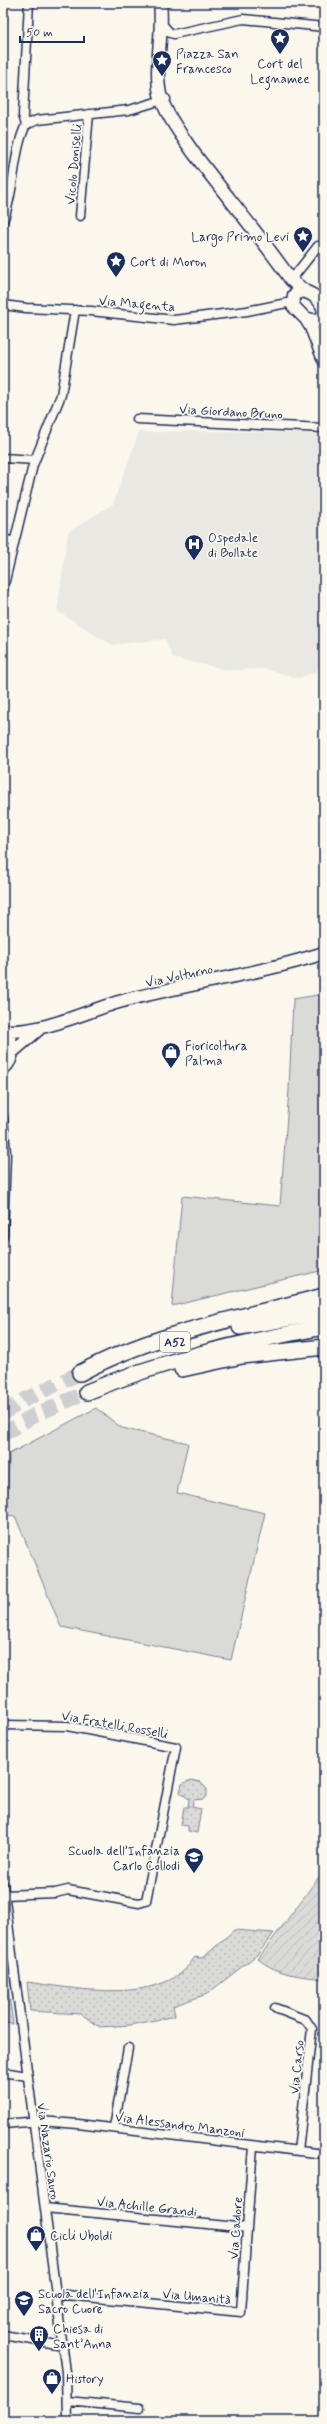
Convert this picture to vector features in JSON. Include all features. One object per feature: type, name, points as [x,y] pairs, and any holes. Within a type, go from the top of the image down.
[{"type":"highway","name":"A52","points":[[324,1296],[158,1339],[128,1349],[80,1373],[131,1354],[188,1338],[324,1312]]},
{"type":"highway","name":"A52","points":[[324,1327],[186,1358],[138,1372],[87,1392],[226,1359],[324,1348]]},
{"type":"street","points":[[26,125],[23,115],[29,3]]},
{"type":"street","points":[[160,3],[166,28]]},
{"type":"street","points":[[167,3],[165,102],[180,133],[217,185],[291,280],[313,296],[323,313],[324,341]]},
{"type":"street","points":[[166,28],[177,33],[243,19],[324,27]]},
{"type":"street","points":[[3,221],[12,191],[21,136],[26,125],[37,120],[129,110],[165,102]]},
{"type":"street","name":"Vicolo Doniselli","points":[[80,216],[90,114]]},
{"type":"street","points":[[318,246],[291,280],[295,308],[304,316],[313,321],[323,313]]},
{"type":"street","points":[[293,298],[297,292],[306,292]]},
{"type":"street","name":"Via Magenta","points":[[3,305],[26,308],[75,310],[174,320],[247,311],[293,298]]},
{"type":"street","points":[[3,589],[35,460],[61,395],[75,310]]},
{"type":"street","points":[[304,316],[311,327],[324,360]]},
{"type":"street","name":"Via Giordano Bruno","points":[[137,419],[324,428]]},
{"type":"street","points":[[3,458],[35,460]]},
{"type":"street","points":[[3,540],[14,540]]},
{"type":"street","name":"Via Volturno","points":[[3,1031],[20,1031],[41,1027],[128,1000],[261,972],[324,953]]},
{"type":"street","name":"Via Volturno","points":[[3,1069],[10,1060],[12,1052],[24,1040],[41,1027]]},
{"type":"street","points":[[3,1031],[10,1041],[12,1052]]},
{"type":"street","points":[[3,1117],[6,1154],[3,1236]]},
{"type":"street","name":"Via Fratelli Rosselli","points":[[3,1725],[67,1726],[176,1747],[146,1901],[139,1903],[65,1890],[55,1893],[4,1895]]},
{"type":"street","name":"Via Nazario Sauro","points":[[3,1884],[56,2294],[67,2401],[67,2421]]},
{"type":"street","name":"Via Carso","points":[[275,2008],[306,2020],[312,2029],[298,2151]]},
{"type":"street","points":[[114,2128],[128,2048]]},
{"type":"street","points":[[3,2072],[28,2076]]},
{"type":"street","name":"Via Alessandro Manzoni","points":[[3,2124],[33,2121],[114,2128],[324,2154]]},
{"type":"street","name":"Via Cadore","points":[[241,2312],[253,2146]]},
{"type":"street","name":"Via Achille Grandi","points":[[45,2208],[247,2228]]},
{"type":"street","name":"Via Umanità","points":[[56,2294],[241,2312]]},
{"type":"street","points":[[3,2335],[62,2345]]},
{"type":"street","points":[[67,2401],[140,2408]]},
{"type":"shaded area","name":"Ospedale di Bollate","points":[[232,431],[324,434],[324,659],[316,672],[298,678],[266,669],[228,670],[173,658],[165,639],[112,645],[57,611],[68,532],[113,504],[139,432]]},
{"type":"shaded area","points":[[324,994],[324,1270],[172,1306],[182,1196],[280,1206],[289,1090],[293,999]]},
{"type":"shaded area","points":[[96,1408],[122,1428],[188,1443],[177,1493],[265,1513],[231,1660],[61,1627],[15,1516],[7,1515],[9,1454]]},
{"type":"shaded area","points":[[191,1780],[200,1782],[207,1789],[207,1794],[204,1799],[194,1800],[192,1807],[201,1809],[197,1833],[188,1831],[188,1826],[181,1825],[184,1807],[188,1807],[189,1799],[180,1792],[182,1784]]},
{"type":"shaded area","points":[[324,1870],[324,1979],[281,1972],[258,1959]]},
{"type":"shaded area","points":[[234,1930],[274,1933],[258,1954],[207,1994],[173,2006],[175,2016],[131,2025],[100,2027],[81,2014],[30,2011],[27,1982],[106,1991],[147,1987],[166,1982],[181,1973],[195,1957],[204,1957]]},
{"type":"shaded area","points":[[3,1967],[5,1967],[13,2024],[3,2023]]},
{"type":"tunnel","points":[[3,1413],[26,1399],[80,1373]]},
{"type":"tunnel","points":[[3,1434],[33,1416],[87,1392]]},
{"type":"place","name":"Cort del Legnamee","points":[[280,55]]},
{"type":"place","name":"Piazza San Francesco","points":[[162,77]]},
{"type":"place","name":"Largo Primo Levi","points":[[303,253]]},
{"type":"place","name":"Cort di Moron","points":[[116,278]]},
{"type":"place","name":"Ospedale di Bollate","points":[[194,561]]},
{"type":"place","name":"Fioricoltura Palma","points":[[171,1069]]},
{"type":"place","name":"Scuola dell’Infanzia Carlo Collodi","points":[[194,1874]]},
{"type":"place","name":"Cicli Uboldi","points":[[36,2252]]},
{"type":"place","name":"Scuola dell'Infanzia Sacro Cuore","points":[[24,2317]]},
{"type":"place","name":"Chiesa di Sant’Anna","points":[[39,2352]]},
{"type":"place","name":"History","points":[[52,2395]]}]
